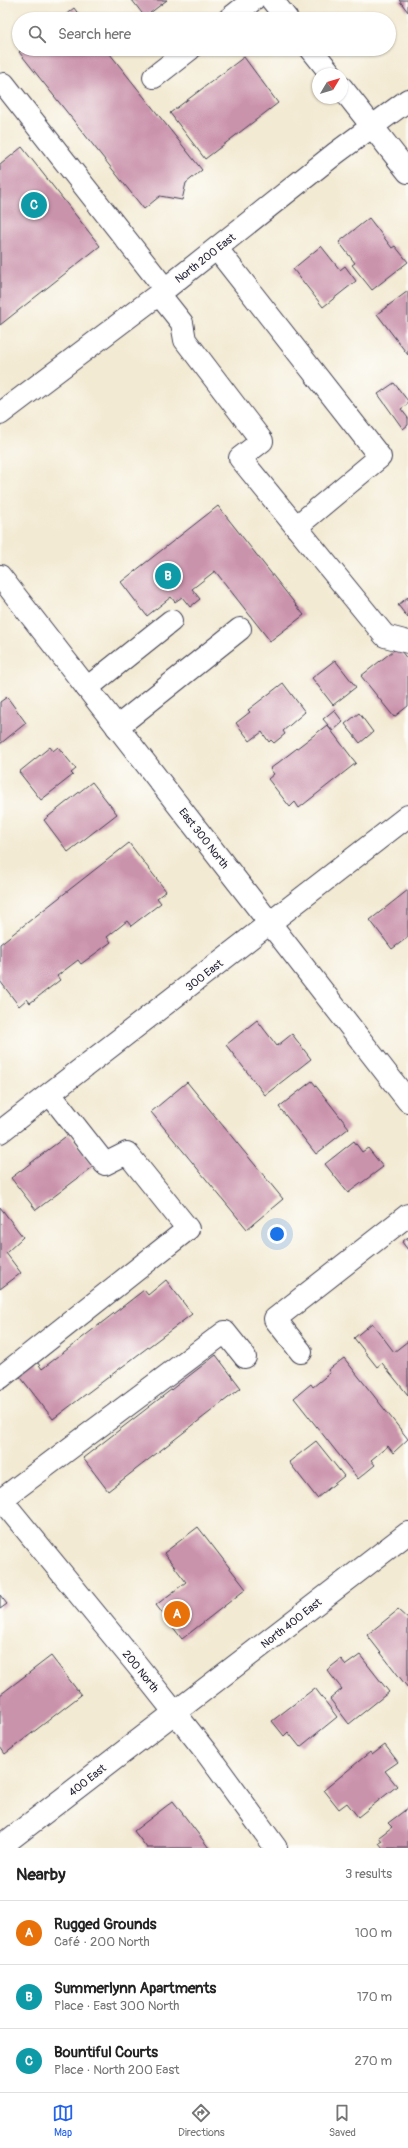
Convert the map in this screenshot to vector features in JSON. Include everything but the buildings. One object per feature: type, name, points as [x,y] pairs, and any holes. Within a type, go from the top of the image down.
[{"type":"street","points":[[238,12],[253,0]]},
{"type":"street","points":[[272,0],[281,12]]},
{"type":"street","points":[[154,77],[181,56]]},
{"type":"street","points":[[317,56],[326,68]]},
{"type":"street","points":[[4,84],[162,292],[182,323],[185,340],[262,441],[240,458],[385,636],[408,642]]},
{"type":"street","points":[[348,95],[408,172]]},
{"type":"street","name":"North 200 East","points":[[0,414],[162,292],[336,153],[408,100]]},
{"type":"street","points":[[217,249],[380,457],[296,527]]},
{"type":"street","name":"East 300 North","points":[[2,583],[117,726],[408,1100]]},
{"type":"street","points":[[87,688],[171,621]]},
{"type":"street","points":[[117,726],[240,629]]},
{"type":"street","name":"300 East","points":[[0,1132],[408,816]]},
{"type":"street","points":[[0,1378],[188,1229],[127,1154],[105,1164],[50,1094]]},
{"type":"street","points":[[301,1352],[275,1319],[408,1214]]},
{"type":"street","points":[[0,1499],[225,1332],[245,1357]]},
{"type":"street","name":"200 North","points":[[0,1499],[175,1713],[276,1848]]},
{"type":"street","name":"North 400 East","points":[[175,1713],[408,1533]]},
{"type":"street","name":"400 East","points":[[0,1847],[175,1713]]},
{"type":"place","name":"Bountiful Courts","points":[[34,205]]},
{"type":"place","name":"Summerlynn Apartments","points":[[168,576]]},
{"type":"place","name":"Rugged Grounds","points":[[177,1614]]}]
